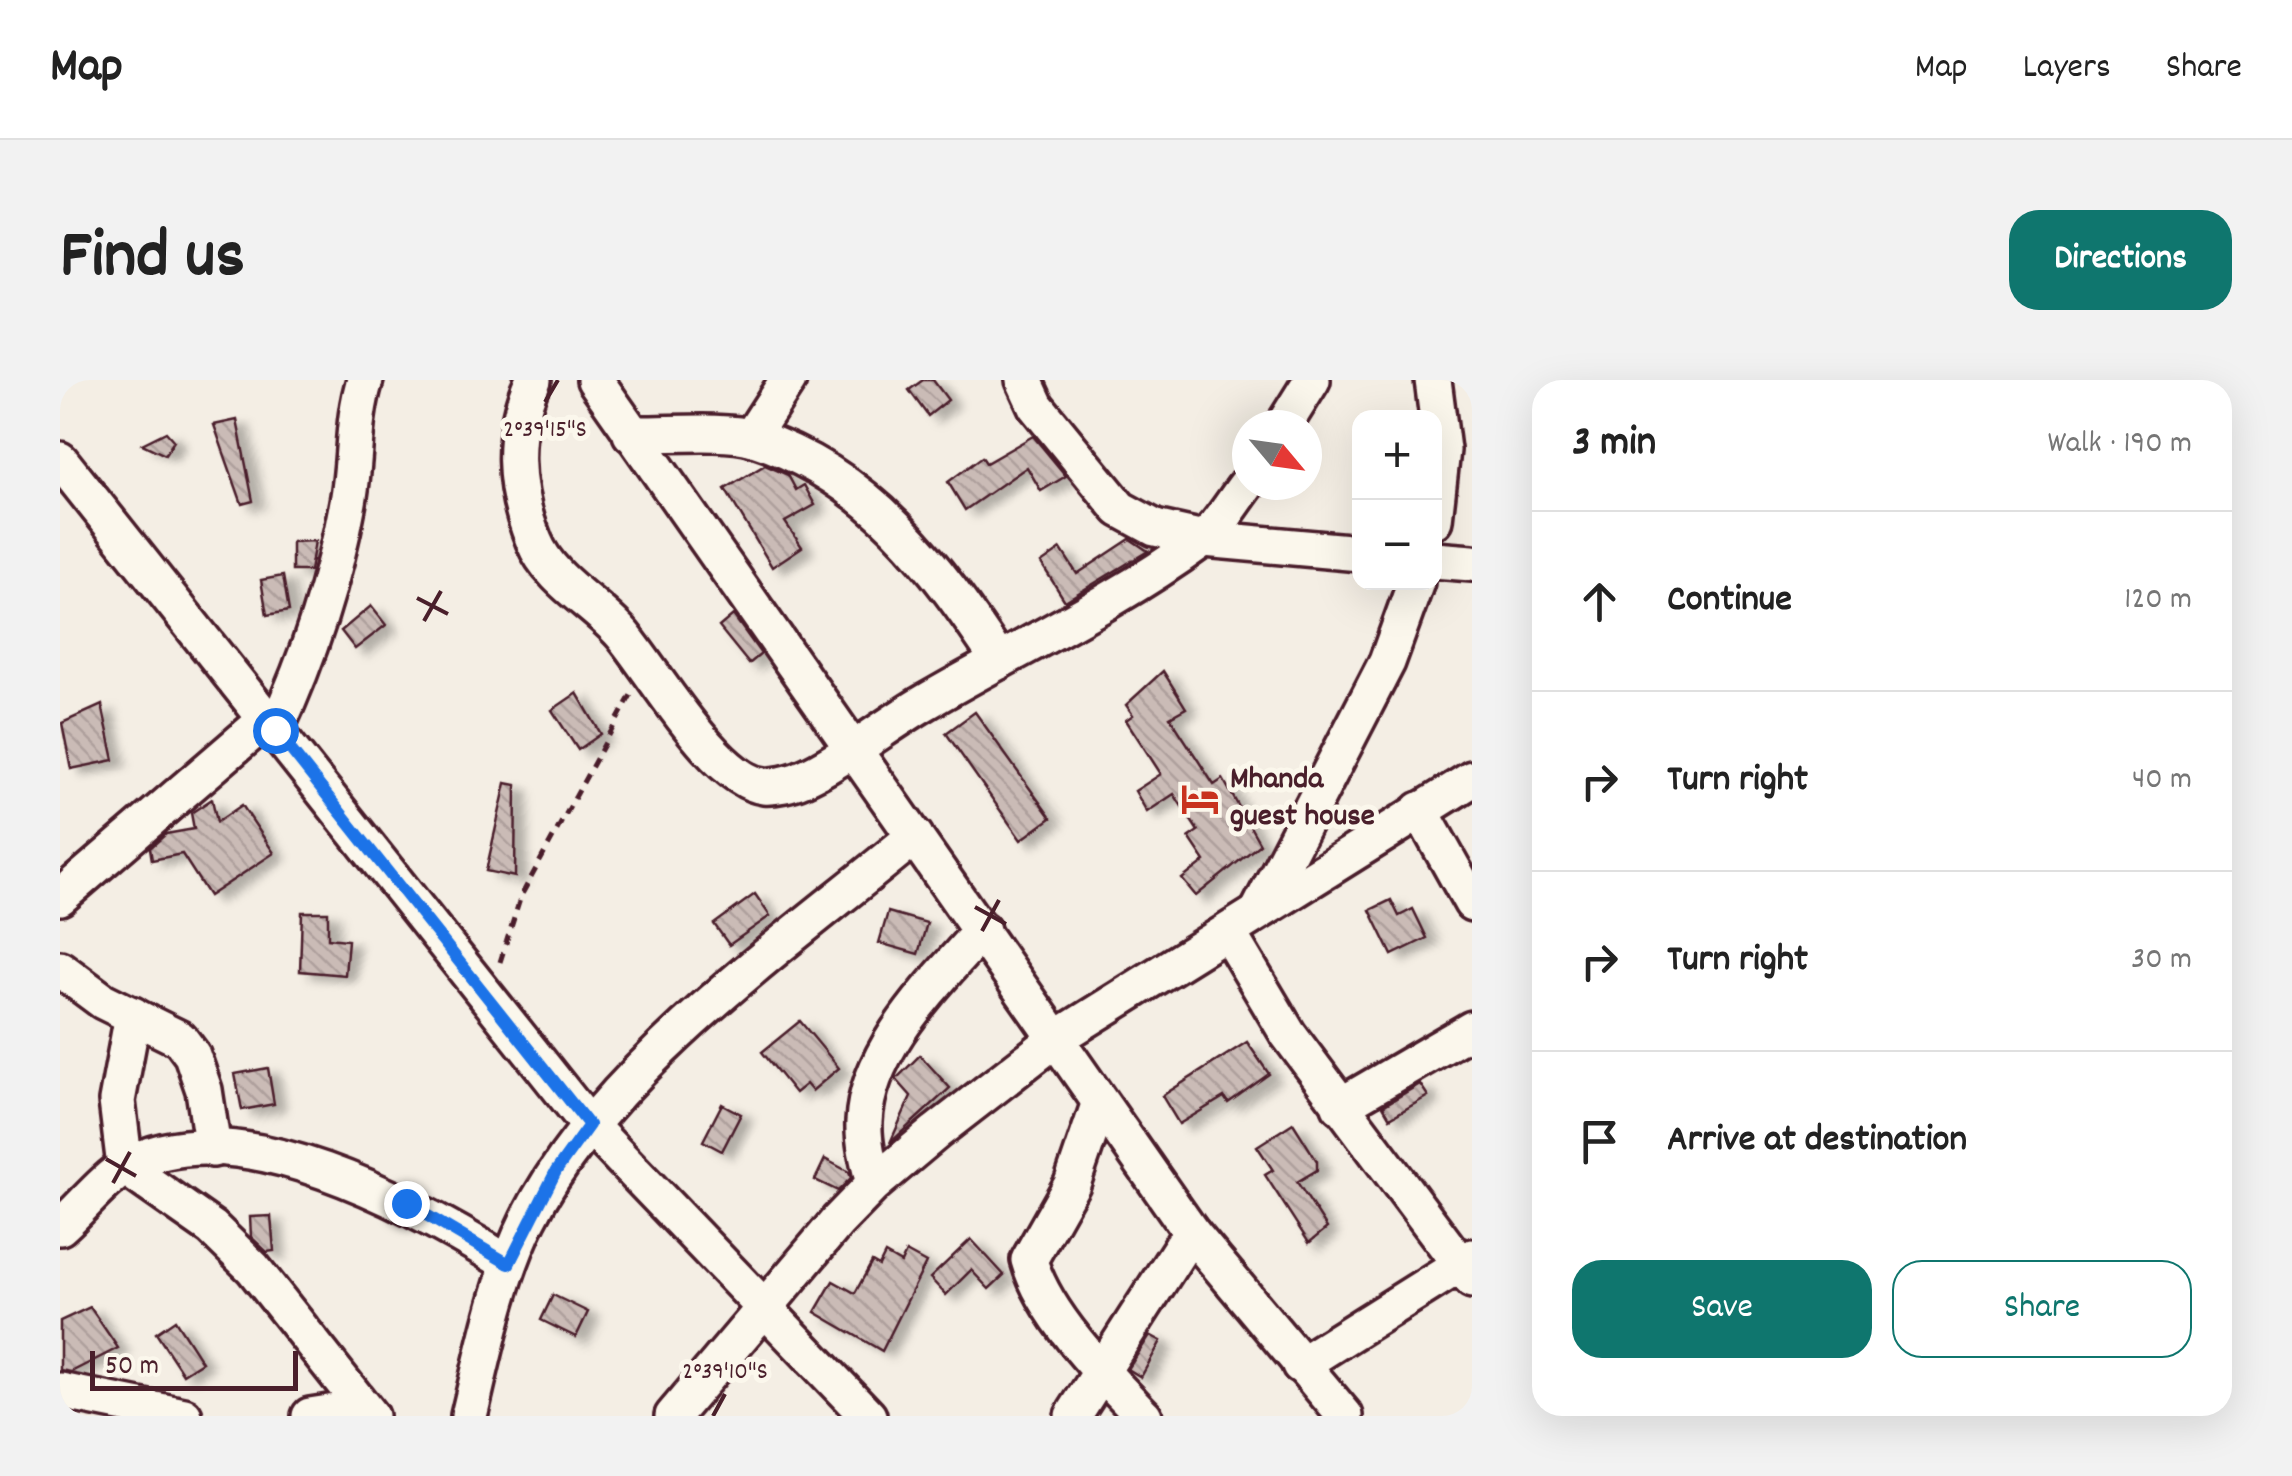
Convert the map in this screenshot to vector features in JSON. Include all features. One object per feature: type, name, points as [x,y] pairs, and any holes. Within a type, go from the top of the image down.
[{"type":"street","points":[[60,897],[271,725],[290,697],[338,549],[349,498],[358,404],[365,380]]},
{"type":"street","points":[[533,380],[519,412],[515,439],[523,510],[535,546],[556,574],[619,631],[718,759],[743,781],[767,787],[802,779],[999,661],[1087,614],[1204,539],[1234,500]]},
{"type":"street","points":[[595,380],[854,745],[1191,1232],[1345,1416]]},
{"type":"street","points":[[751,437],[788,380]]},
{"type":"street","points":[[1024,380],[1036,406],[1120,509],[1155,528],[1204,539],[1352,552]]},
{"type":"street","points":[[1293,410],[1312,380]]},
{"type":"street","points":[[1433,380],[1442,450],[1436,500]]},
{"type":"street","points":[[632,434],[751,437],[806,462],[900,526],[948,584],[999,661]]},
{"type":"street","points":[[60,460],[589,1125],[868,1416]]},
{"type":"street","points":[[1442,561],[1472,563]]},
{"type":"street","points":[[1259,910],[1386,662],[1413,590]]},
{"type":"street","points":[[674,1416],[762,1306],[874,1184],[1057,1038],[1472,779]]},
{"type":"street","points":[[1420,810],[1472,904]]},
{"type":"street","points":[[469,1416],[509,1264],[556,1171],[589,1125],[690,1024],[915,836]]},
{"type":"street","points":[[874,1184],[864,1120],[875,1079],[893,1042],[927,994],[982,930]]},
{"type":"street","points":[[1228,933],[1288,1034],[1468,1268],[1300,1366]]},
{"type":"street","points":[[60,970],[103,1000],[180,1039],[192,1055],[204,1090],[213,1150]]},
{"type":"street","points":[[133,1015],[117,1101],[126,1167],[212,1228],[254,1268],[365,1412]]},
{"type":"street","points":[[1340,1106],[1472,1029]]},
{"type":"street","points":[[1100,1105],[1072,1184],[1035,1242],[1029,1260],[1048,1299],[1101,1371],[1144,1416]]},
{"type":"street","points":[[60,1228],[126,1167],[177,1149],[213,1150],[306,1164],[360,1183],[406,1203],[509,1264]]},
{"type":"street","points":[[1072,1416],[1191,1232]]},
{"type":"street","points":[[79,1400],[184,1416]]},
{"type":"street","points":[[310,1416],[365,1412]]},
{"type":"path","points":[[494,1006],[503,943],[521,896],[648,666]]},
{"type":"building","points":[[923,380],[933,380],[948,400],[928,416],[909,390]]},
{"type":"building","points":[[237,420],[253,501],[242,504],[214,425]]},
{"type":"building","points":[[166,432],[174,441],[165,455],[142,444]]},
{"type":"building","points":[[1033,436],[1066,476],[1041,491],[1027,467],[965,510],[948,482],[982,457],[986,463]]},
{"type":"building","points":[[765,465],[788,475],[796,490],[804,485],[815,505],[785,522],[802,547],[772,567],[725,489]]},
{"type":"building","points":[[1130,539],[1148,551],[1065,601],[1041,563],[1061,549],[1077,574]]},
{"type":"building","points":[[315,541],[310,571],[292,571],[292,542]]},
{"type":"building","points":[[283,576],[289,611],[267,615],[261,580]]},
{"type":"building","points":[[371,606],[386,625],[355,649],[341,631]]},
{"type":"building","points":[[733,615],[761,654],[749,664],[719,627]]},
{"type":"building","points":[[1163,671],[1186,708],[1170,717],[1214,785],[1223,779],[1260,844],[1196,896],[1182,879],[1205,861],[1189,837],[1198,831],[1174,794],[1147,812],[1135,791],[1161,774],[1126,720],[1133,715],[1126,705]]},
{"type":"building","points":[[577,693],[601,734],[578,750],[552,710]]},
{"type":"building","points":[[102,705],[114,760],[71,769],[62,723]]},
{"type":"building","points":[[975,712],[1051,818],[1021,840],[946,733]]},
{"type":"building","points":[[506,783],[516,785],[515,877],[486,871]]},
{"type":"building","points":[[212,799],[217,822],[242,805],[274,853],[209,896],[182,854],[152,860],[150,848],[166,834],[194,829],[191,813]]},
{"type":"building","points":[[755,894],[770,916],[729,945],[714,924]]},
{"type":"building","points":[[1391,900],[1399,916],[1413,909],[1427,938],[1392,955],[1370,910]]},
{"type":"building","points":[[302,912],[328,912],[328,938],[348,940],[345,975],[300,971]]},
{"type":"building","points":[[888,912],[927,923],[918,954],[879,943]]},
{"type":"building","points":[[800,1021],[839,1068],[812,1091],[806,1084],[795,1093],[762,1052]]},
{"type":"building","points":[[1247,1042],[1269,1074],[1228,1103],[1224,1097],[1179,1124],[1162,1096]]},
{"type":"building","points":[[920,1055],[950,1088],[890,1143],[911,1096],[896,1079]]},
{"type":"building","points":[[268,1068],[274,1104],[242,1110],[235,1074]]},
{"type":"building","points":[[1420,1084],[1428,1096],[1390,1118],[1383,1106]]},
{"type":"building","points":[[722,1104],[741,1114],[722,1151],[703,1141]]},
{"type":"building","points":[[1293,1123],[1317,1161],[1317,1170],[1297,1182],[1327,1228],[1309,1243],[1265,1175],[1273,1170],[1257,1146]]},
{"type":"building","points":[[825,1159],[849,1172],[851,1178],[838,1191],[815,1180]]},
{"type":"building","points":[[271,1216],[274,1251],[267,1252],[251,1237],[250,1217]]},
{"type":"building","points":[[971,1239],[1004,1275],[989,1289],[971,1270],[946,1295],[930,1278]]},
{"type":"building","points":[[906,1252],[926,1263],[882,1351],[815,1312],[833,1281],[855,1293],[872,1262],[879,1266],[885,1254],[901,1263]]},
{"type":"building","points":[[553,1295],[588,1312],[576,1337],[541,1320]]},
{"type":"building","points":[[90,1307],[118,1348],[71,1372],[60,1370],[60,1321]]},
{"type":"building","points":[[175,1320],[202,1362],[183,1374],[156,1333]]},
{"type":"building","points":[[1150,1335],[1161,1341],[1141,1377],[1128,1369]]},
{"type":"place","name":"Mhanda guest house","points":[[1200,799]]},
{"type":"route","points":[[275,730],[589,1125],[556,1171],[509,1264],[406,1203]]}]
